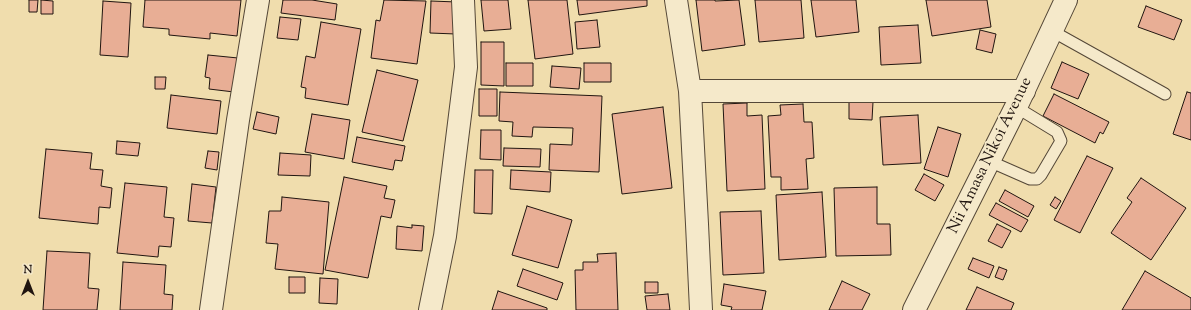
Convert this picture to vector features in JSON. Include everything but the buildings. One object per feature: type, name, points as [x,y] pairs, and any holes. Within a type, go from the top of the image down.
[{"type":"street","points":[[211,310],[238,120],[258,0]]},
{"type":"street","points":[[430,310],[445,236],[466,67],[463,0]]},
{"type":"street","points":[[676,0],[690,91],[701,310]]},
{"type":"street","name":"Nii Amasa Nikoi Avenue","points":[[914,310],[1020,99],[1066,0]]},
{"type":"street","points":[[690,91],[1020,99]]},
{"type":"lane","points":[[1052,31],[1165,94]]},
{"type":"lane","points":[[989,161],[1030,180],[1037,179],[1041,175],[1061,141],[1057,132],[1020,99]]}]
